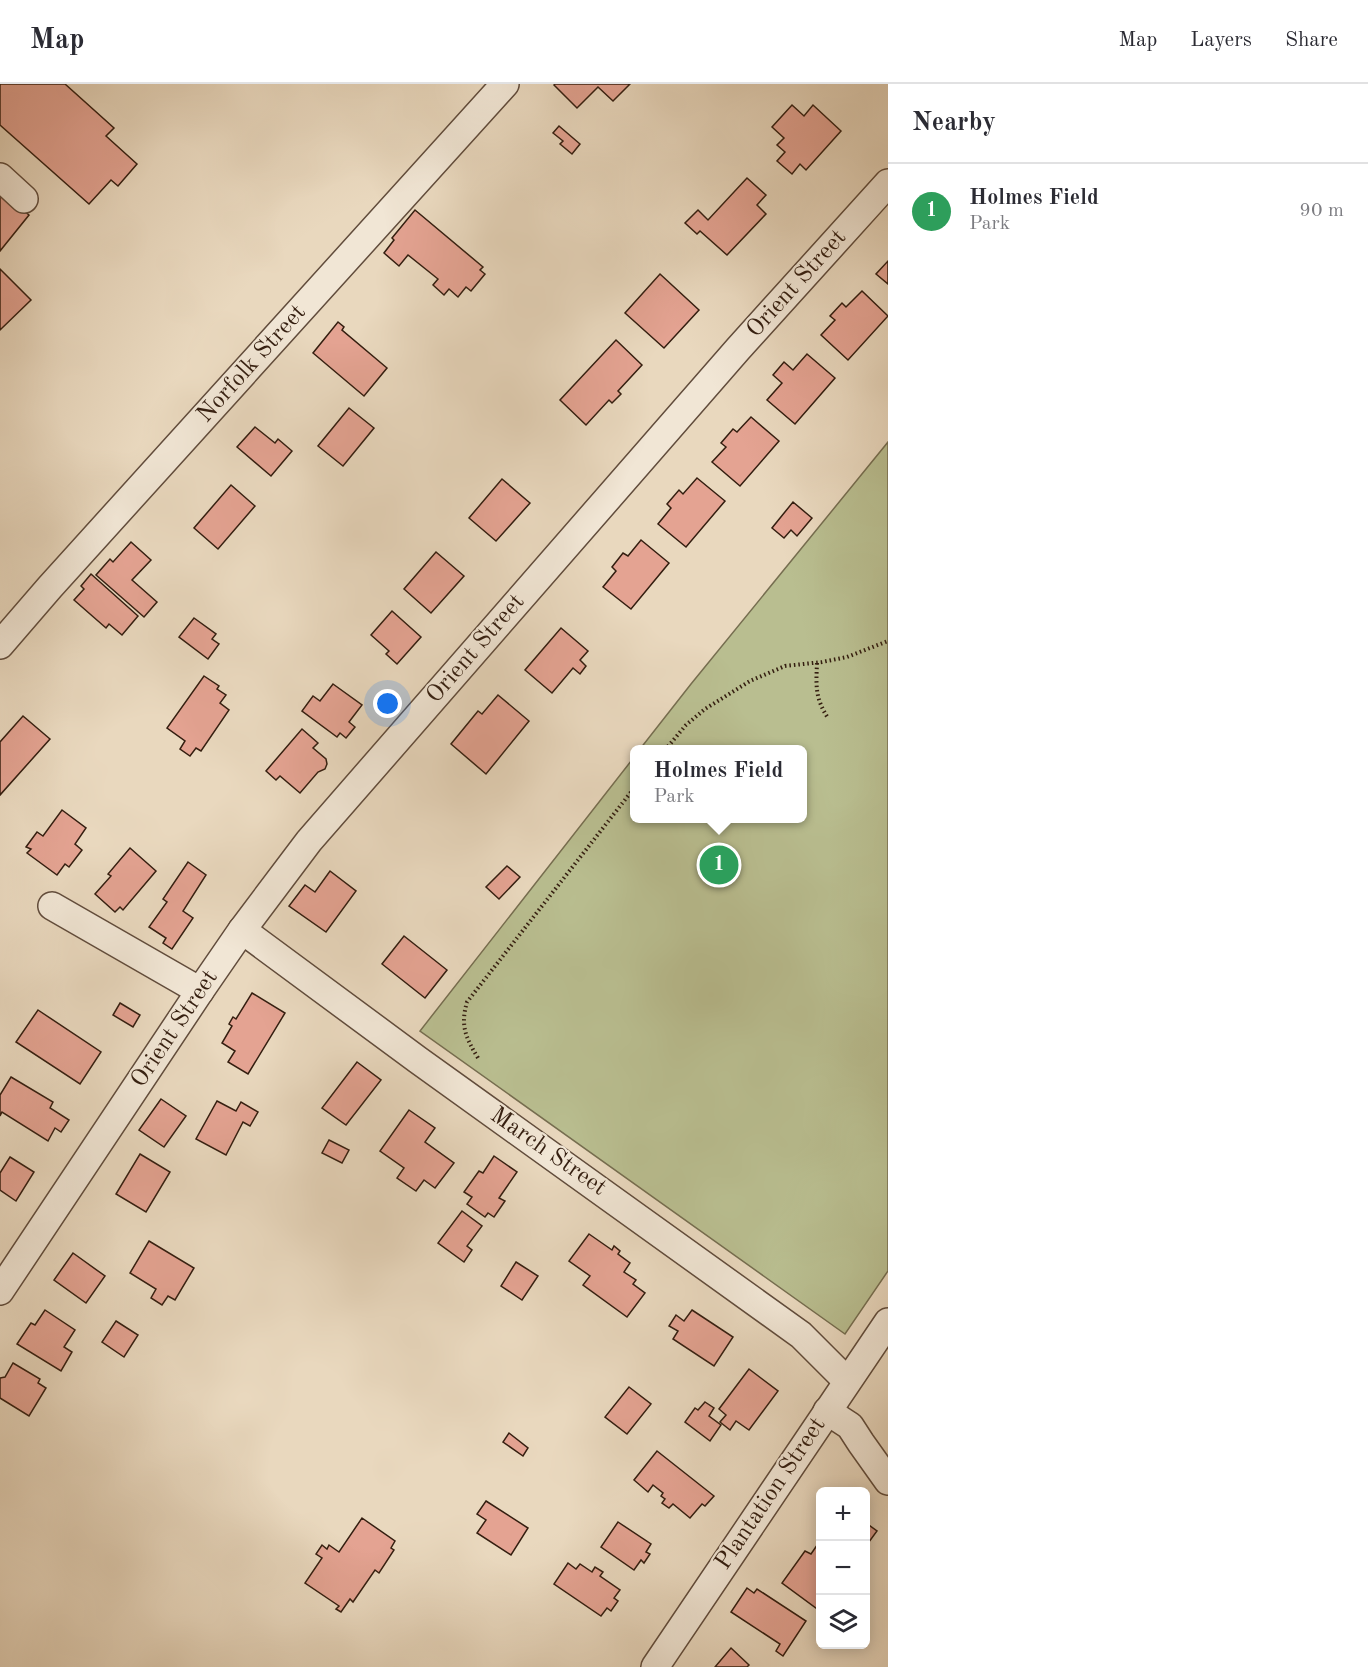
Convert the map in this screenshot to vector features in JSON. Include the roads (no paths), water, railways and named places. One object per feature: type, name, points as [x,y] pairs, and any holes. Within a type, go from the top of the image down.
[{"type":"street","name":"Norfolk Street","points":[[0,645],[57,578],[505,84]]},
{"type":"street","points":[[0,177],[24,199]]},
{"type":"street","name":"Orient Street","points":[[0,1291],[200,991],[242,930],[313,836],[738,349],[888,183]]},
{"type":"street","points":[[52,906],[200,991]]},
{"type":"street","name":"March Street","points":[[242,930],[408,1053],[801,1335],[847,1382]]},
{"type":"street","name":"Plantation Street","points":[[658,1666],[888,1322]]},
{"type":"street","points":[[827,1411],[850,1426],[888,1481]]},
{"type":"place","name":"Holmes Field","points":[[719,865]]}]
